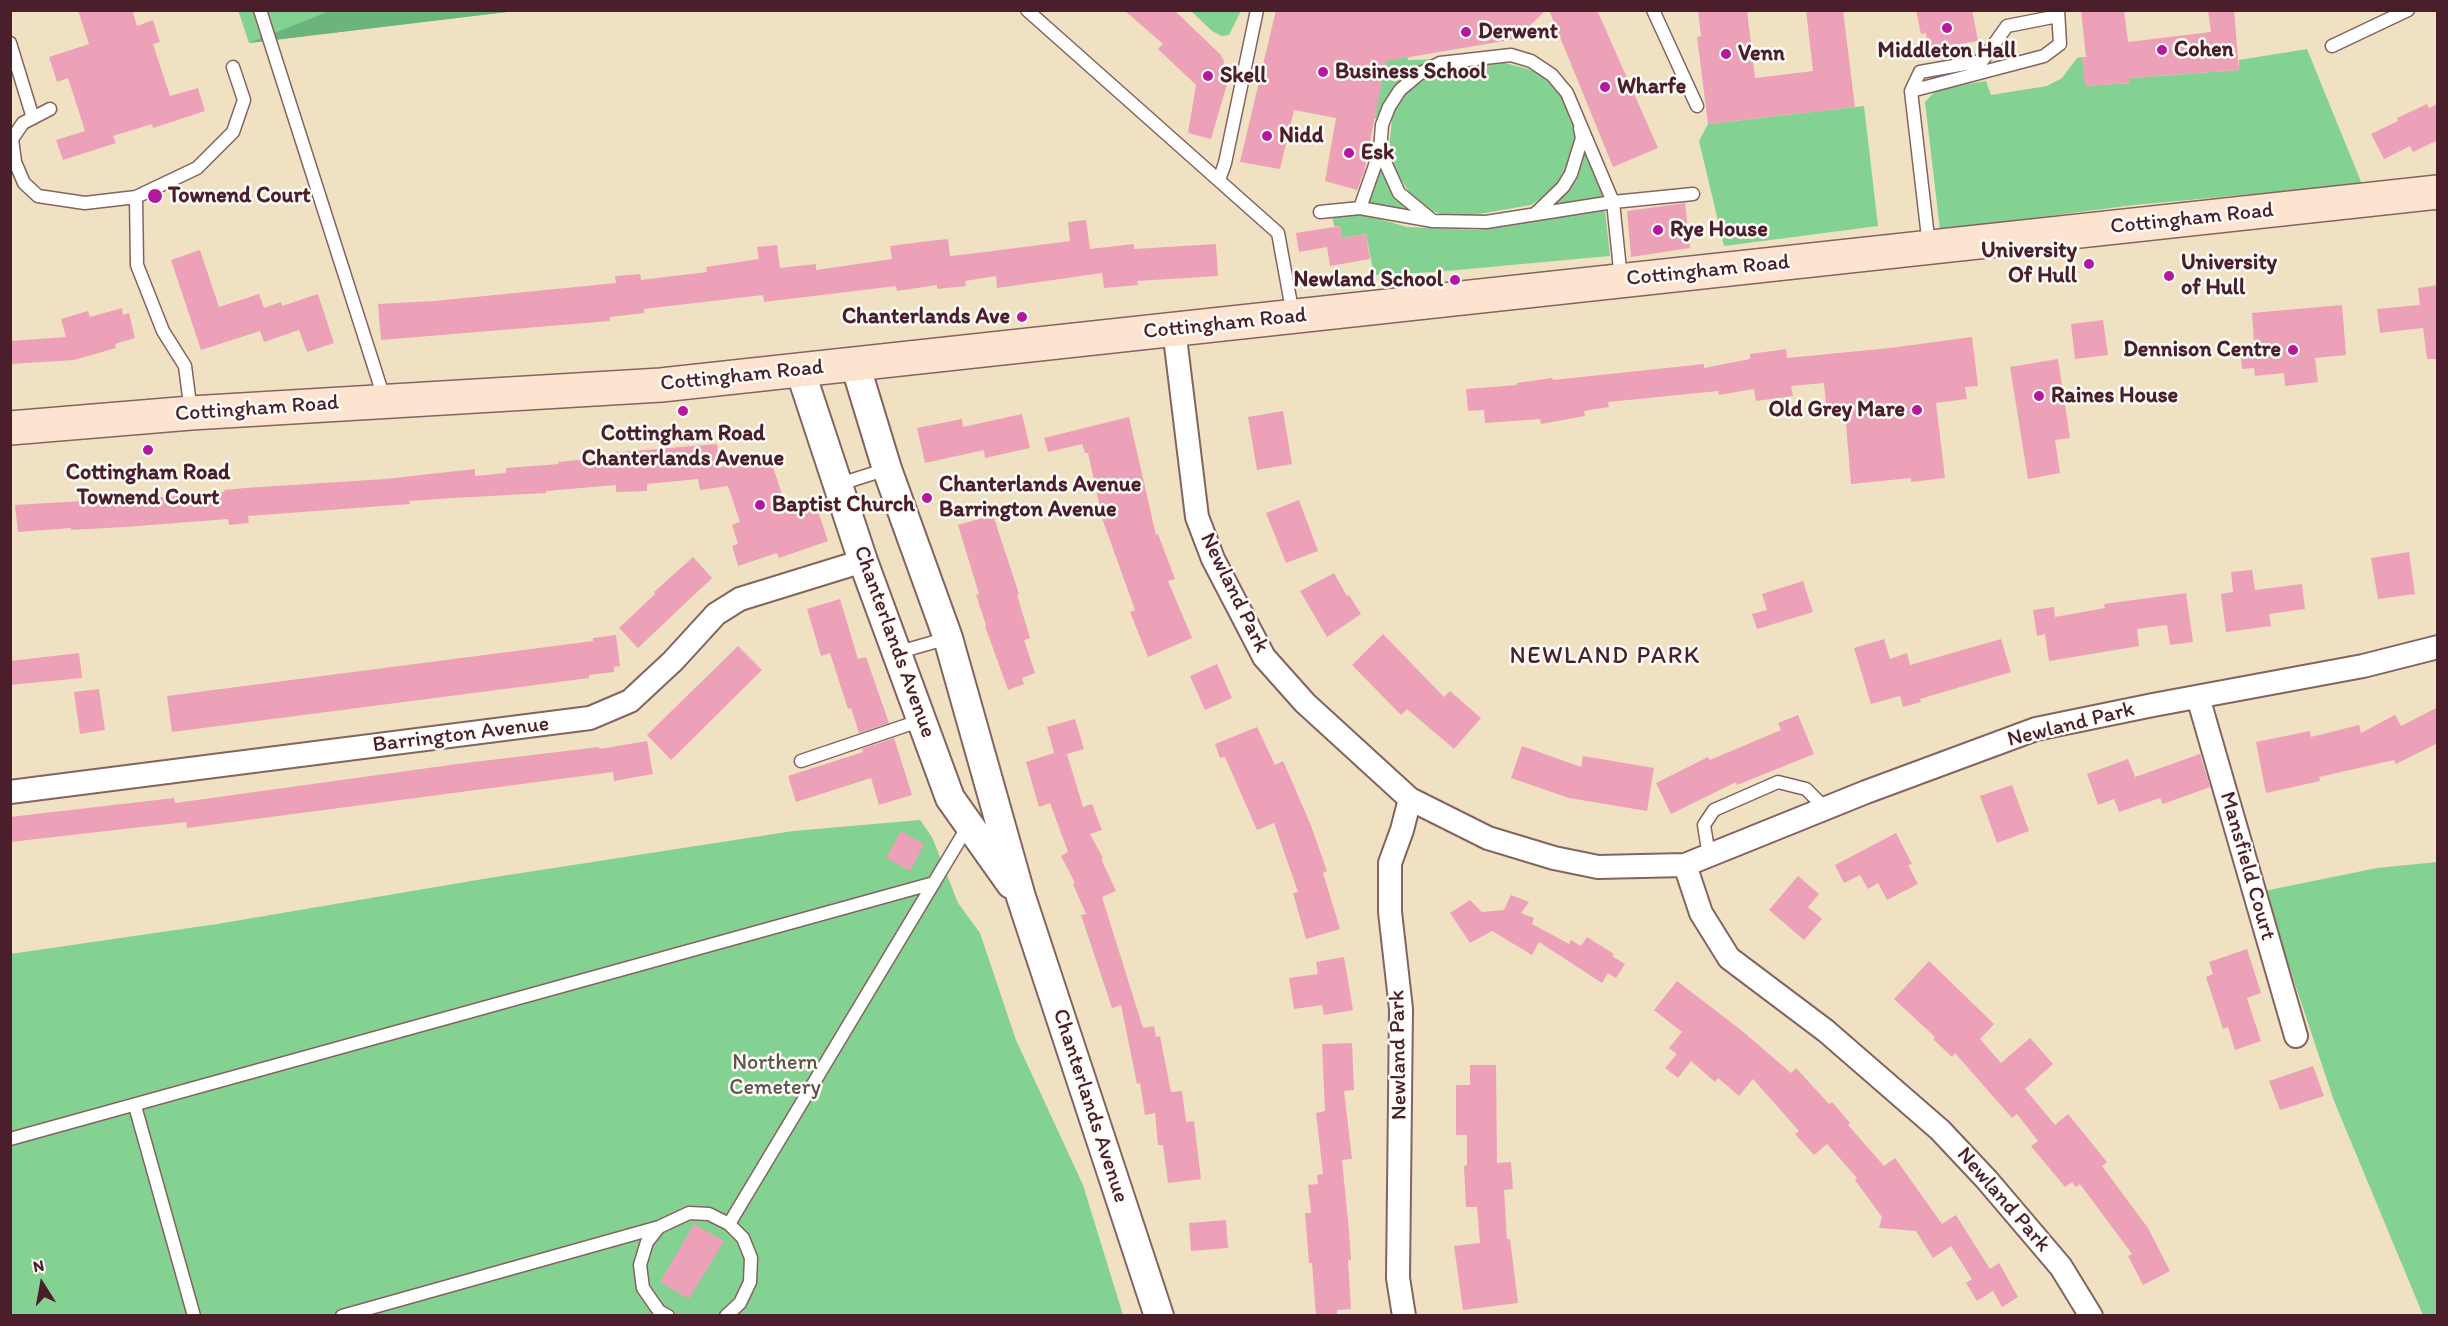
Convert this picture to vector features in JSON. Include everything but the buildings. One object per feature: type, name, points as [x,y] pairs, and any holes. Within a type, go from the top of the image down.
[{"type":"main road","name":"Cottingham Road","points":[[10,428],[191,413],[661,385],[2438,192]]},
{"type":"street","name":"Newland Park","points":[[1174,330],[1197,517],[1214,559],[1264,657],[1305,704],[1410,799],[1488,838],[1554,858],[1598,867],[1685,865],[1826,808],[2036,729],[2363,666],[2438,647]]},
{"type":"street","name":"Chanterlands Avenue","points":[[855,364],[887,469],[948,638],[1021,897],[1159,1316]]},
{"type":"street","name":"Chanterlands Avenue","points":[[800,370],[840,484],[863,561],[950,798],[1021,897]]},
{"type":"street","name":"Barrington Avenue","points":[[10,792],[590,718],[630,701],[673,661],[716,614],[740,599],[863,561]]},
{"type":"street","name":"Mansfield Court","points":[[2198,697],[2296,1036]]},
{"type":"street","name":"Newland Park","points":[[1404,1316],[1398,1278],[1401,1009],[1390,912],[1390,863],[1410,799]]},
{"type":"street","name":"Newland Park","points":[[1685,865],[1701,913],[1729,958],[1826,1031],[1940,1130],[1988,1180],[2061,1267],[2091,1316]]},
{"type":"lane","points":[[260,10],[386,402]]},
{"type":"lane","points":[[1027,10],[1278,232],[1294,316]]},
{"type":"lane","points":[[1219,180],[1257,10]]},
{"type":"lane","points":[[1653,10],[1697,106]]},
{"type":"lane","points":[[2332,46],[2408,10]]},
{"type":"lane","points":[[1911,91],[2044,56],[2060,44],[2058,13],[2007,26],[1982,61],[1920,72],[1911,91],[1929,247]]},
{"type":"lane","points":[[10,43],[33,118]]},
{"type":"lane","points":[[1360,208],[1380,150],[1382,125],[1389,107],[1400,90],[1419,74],[1440,63],[1511,55],[1531,61],[1552,75],[1567,93],[1578,115],[1613,202],[1621,281]]},
{"type":"lane","points":[[50,109],[23,123],[12,139],[15,162],[24,183],[38,196],[85,203],[136,197],[197,168],[233,132],[244,100],[233,67]]},
{"type":"lane","points":[[1536,213],[1563,188],[1571,174],[1582,138],[1578,115]]},
{"type":"lane","points":[[1380,150],[1399,193],[1433,221]]},
{"type":"lane","points":[[1320,212],[1360,208],[1433,221],[1486,222],[1613,202],[1693,194]]},
{"type":"lane","points":[[136,197],[137,265],[164,331],[185,366],[191,413]]},
{"type":"lane","points":[[840,484],[887,469]]},
{"type":"lane","points":[[896,653],[948,638]]},
{"type":"lane","points":[[801,761],[922,720]]},
{"type":"lane","points":[[1709,856],[1704,825],[1714,810],[1778,782],[1806,789],[1826,808]]},
{"type":"lane","points":[[729,1224],[969,825]]},
{"type":"lane","points":[[10,1139],[934,882]]},
{"type":"lane","points":[[135,1106],[194,1316]]},
{"type":"lane","points":[[342,1316],[659,1227],[689,1213],[709,1214],[729,1224],[743,1238],[751,1258],[750,1282],[740,1303],[726,1316]]},
{"type":"lane","points":[[659,1227],[647,1242],[640,1265],[644,1288],[659,1311],[668,1316]]},
{"type":"green space","points":[[238,10],[515,11],[249,43]]},
{"type":"green space","points":[[330,11],[515,11],[249,43]]},
{"type":"green space","points":[[1191,11],[1241,11],[1229,35],[1222,36],[1212,31]]},
{"type":"green space","points":[[1403,37],[1408,60],[1440,59],[1423,65],[1403,78],[1390,94],[1384,120],[1372,118],[1384,56]]},
{"type":"green space","points":[[2307,49],[2362,184],[2134,205],[1940,230],[1925,102],[1937,89],[1986,81],[1991,95],[2047,86],[2062,78],[2077,58],[2082,57],[2086,86],[2130,83],[2130,78],[2239,70],[2239,60]]},
{"type":"green space","points":[[1505,63],[1546,77],[1560,92],[1575,127],[1573,150],[1565,173],[1554,189],[1531,205],[1468,216],[1443,215],[1430,210],[1415,201],[1394,169],[1389,148],[1393,111],[1406,91],[1423,77],[1442,69]]},
{"type":"green space","points":[[1864,106],[1878,226],[1724,246],[1699,141],[1708,124]]},
{"type":"green space","points":[[1582,138],[1613,202],[1536,213],[1563,187]]},
{"type":"green space","points":[[1380,151],[1391,181],[1433,221],[1360,208]]},
{"type":"green space","points":[[1605,210],[1610,256],[1435,272],[1374,275],[1366,234],[1342,238],[1340,226],[1334,226],[1332,214],[1366,215],[1407,227],[1478,230]]},
{"type":"green space","name":"Northern Cemetery","points":[[920,820],[932,837],[958,903],[980,933],[1016,1040],[1083,1185],[1123,1315],[11,1315],[10,954],[217,924],[489,878],[793,831]]},
{"type":"green space","points":[[2437,862],[2437,1315],[2423,1315],[2334,1101],[2264,891],[2377,868]]},
{"type":"place","name":"Middleton Hall","points":[[1947,28]]},
{"type":"place","name":"Derwent","points":[[1466,32]]},
{"type":"place","name":"Cohen","points":[[2162,50]]},
{"type":"place","name":"Venn","points":[[1726,54]]},
{"type":"place","name":"Business School","points":[[1323,72]]},
{"type":"place","name":"Skell","points":[[1208,76]]},
{"type":"place","name":"Wharfe","points":[[1605,87]]},
{"type":"place","name":"Nidd","points":[[1267,136]]},
{"type":"place","name":"Esk","points":[[1349,153]]},
{"type":"place","name":"Townend Court","points":[[155,196]]},
{"type":"place","name":"Rye House","points":[[1658,230]]},
{"type":"place","name":"University Of Hull","points":[[2089,264]]},
{"type":"place","name":"University of Hull","points":[[2169,276]]},
{"type":"place","name":"Newland School","points":[[1455,280]]},
{"type":"place","name":"Chanterlands Ave","points":[[1022,317]]},
{"type":"place","name":"Dennison Centre","points":[[2293,350]]},
{"type":"place","name":"Raines House","points":[[2039,396]]},
{"type":"place","name":"Old Grey Mare","points":[[1917,410]]},
{"type":"place","name":"Cottingham Road Chanterlands Avenue","points":[[683,411]]},
{"type":"place","name":"Cottingham Road Townend Court","points":[[148,450]]},
{"type":"place","name":"Chanterlands Avenue Barrington Avenue","points":[[927,498]]},
{"type":"place","name":"Baptist Church","points":[[760,505]]},
{"type":"district","name":"NEWLAND PARK","points":[[1605,657]]}]
